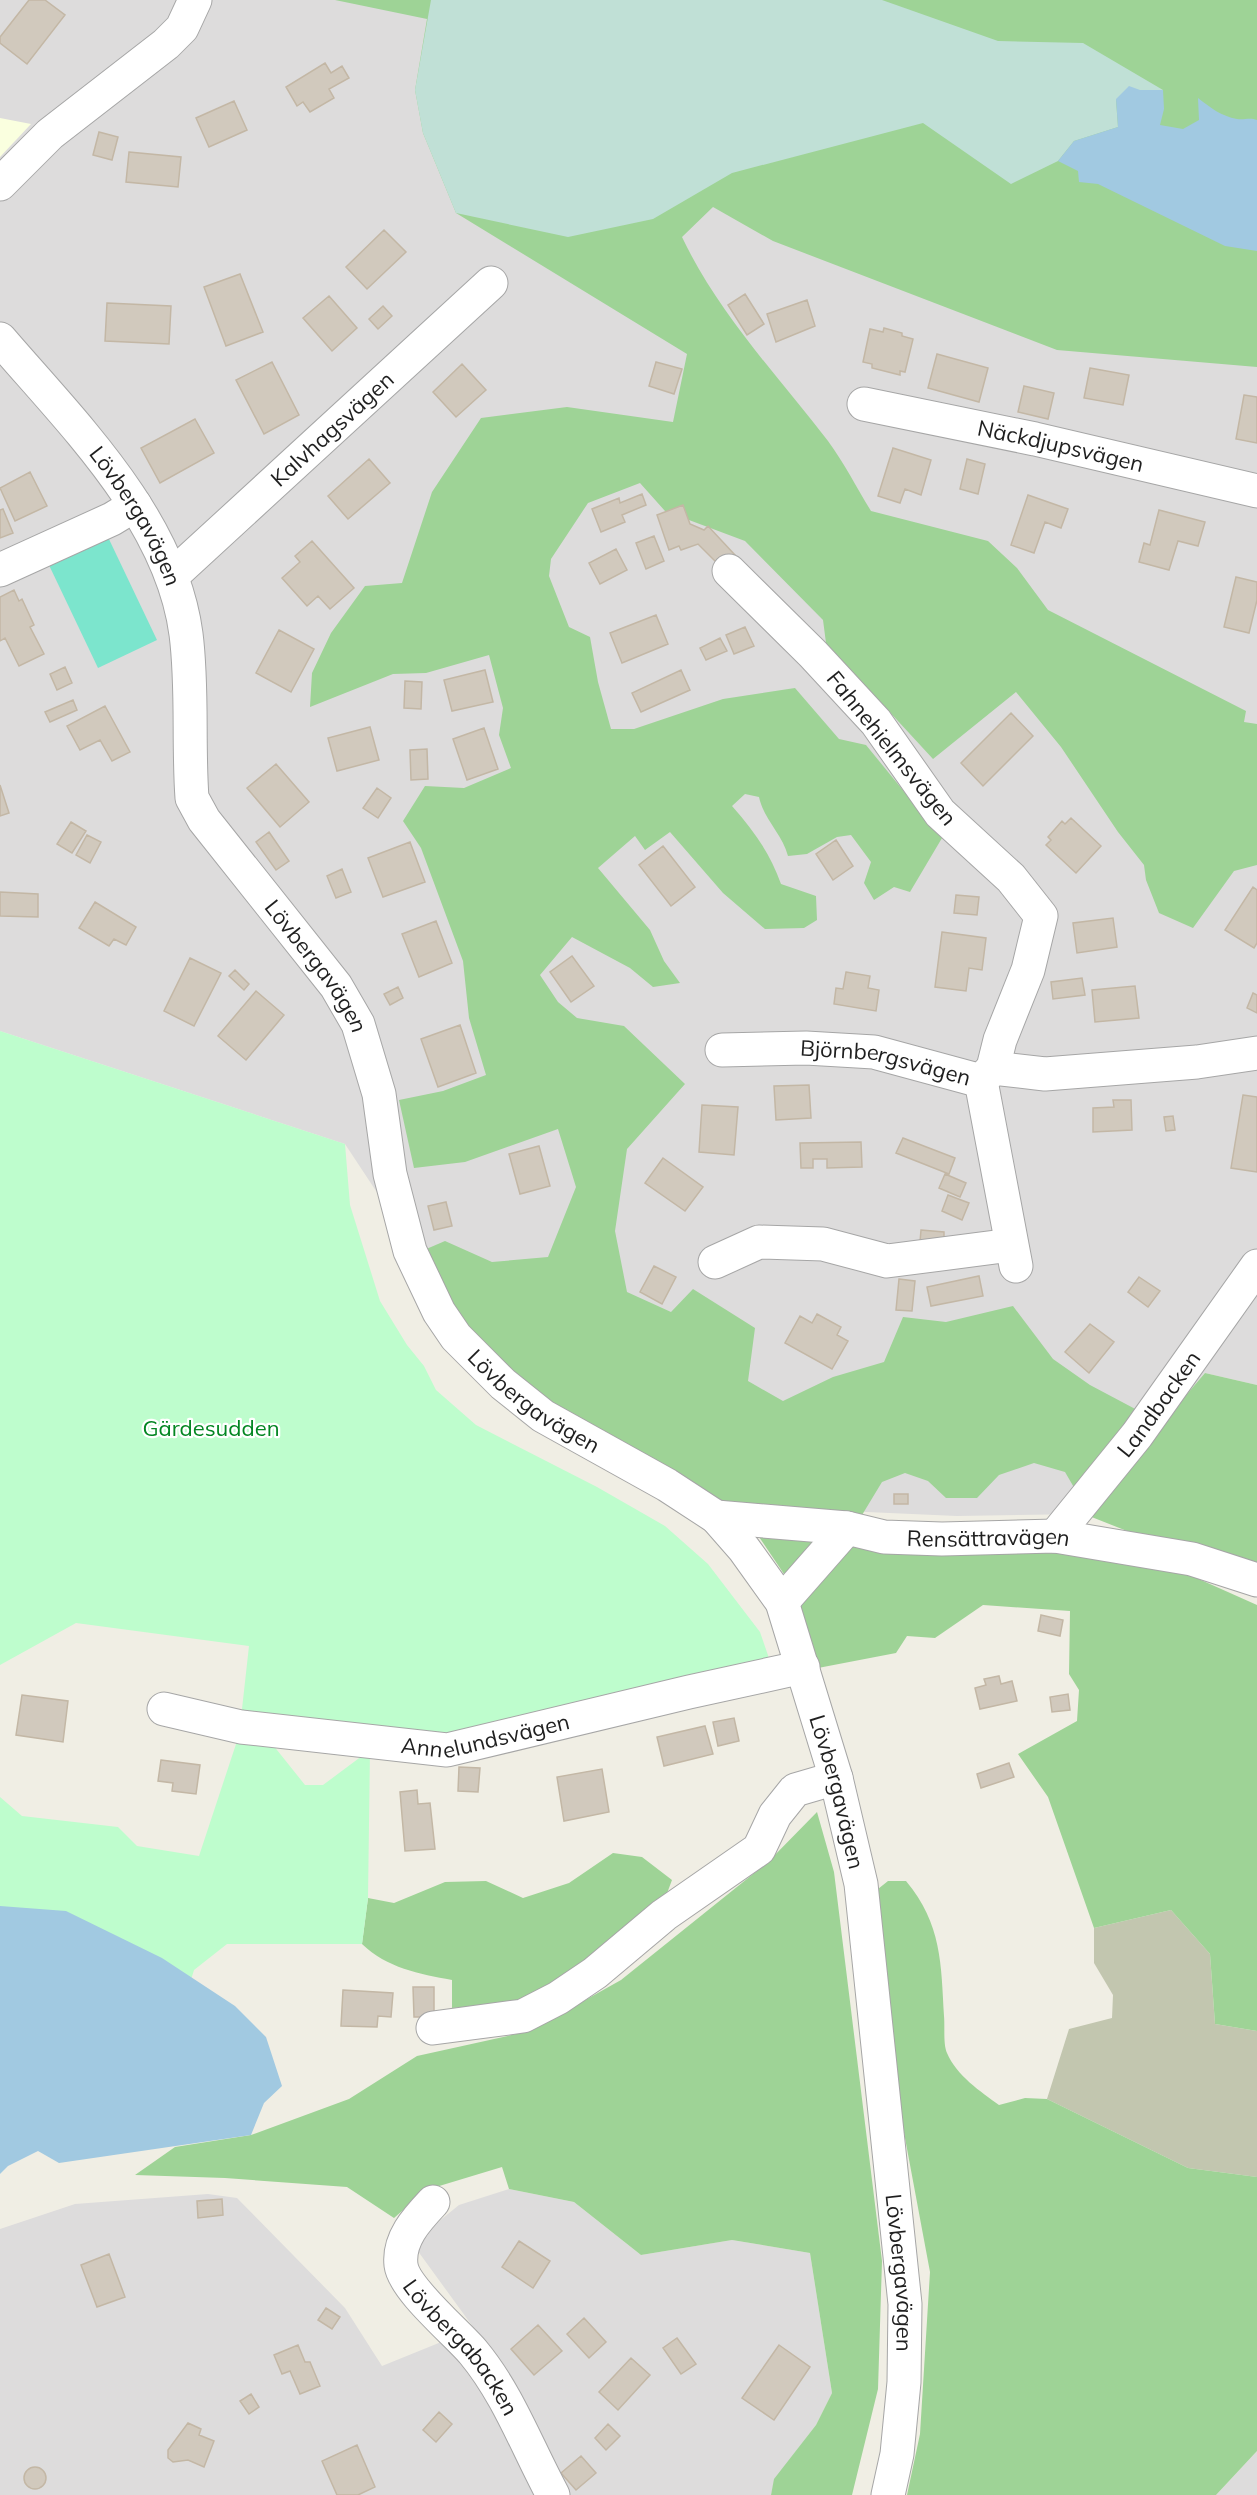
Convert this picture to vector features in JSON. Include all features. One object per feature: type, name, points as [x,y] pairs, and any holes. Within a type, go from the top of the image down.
[{"type":"street","points":[[0,184],[50,134],[166,44],[182,28],[195,0]]},
{"type":"street","name":"Kalvhagsvägen","points":[[173,575],[490,283]]},
{"type":"street","name":"Lövbergavägen","points":[[0,339],[78,429],[135,505],[173,575],[186,634],[192,798],[204,820],[336,986],[358,1024],[379,1094],[390,1174],[410,1251],[439,1311],[456,1337],[503,1384],[543,1416],[667,1485],[716,1517],[744,1549],[782,1602],[836,1778],[861,1884],[905,2304],[904,2382],[897,2454],[888,2495]]},
{"type":"street","name":"Näckdjupsvägen","points":[[864,404],[1035,439],[1257,490]]},
{"type":"street","points":[[0,570],[112,519],[135,505]]},
{"type":"street","name":"Fahnehielmsvägen","points":[[715,1262],[759,1242],[823,1244],[887,1261],[1014,1256],[987,1074],[1028,970],[1041,916],[1011,878],[940,813],[876,722],[813,654],[729,571]]},
{"type":"street","name":"Björnbergsvägen","points":[[723,1050],[806,1048],[874,1052],[987,1074],[1045,1074],[1197,1062],[1257,1053]]},
{"type":"street","name":"Landbacken","points":[[1055,1536],[1137,1435],[1257,1266]]},
{"type":"street","name":"Rensättravägen","points":[[716,1517],[847,1528],[884,1537],[942,1539],[1055,1536],[1192,1559],[1257,1580]]},
{"type":"street","points":[[782,1602],[847,1528]]},
{"type":"street","name":"Annelundsvägen","points":[[164,1709],[241,1727],[447,1750],[803,1667]]},
{"type":"street","points":[[433,2028],[523,2016],[558,1998],[595,1973],[664,1915],[759,1849],[784,1799],[795,1790],[836,1778]]},
{"type":"street","name":"Lövbergabacken","points":[[433,2202],[417,2219],[404,2240],[401,2267],[409,2282],[495,2380],[553,2495]]},
{"type":"shaded area","points":[[0,0],[1257,0],[1257,1385],[1205,1373],[1084,1514],[957,1516],[799,1509],[417,1253],[345,1144],[0,1031]]},
{"type":"shaded area","points":[[431,0],[882,0],[998,41],[1083,43],[1163,90],[1140,90],[1116,100],[1118,127],[1074,141],[1058,161],[1011,184],[923,123],[732,173],[653,219],[568,237],[456,213],[423,133],[415,90]]},
{"type":"shaded area","points":[[1129,86],[1140,90],[1163,90],[1164,109],[1160,125],[1183,129],[1199,120],[1198,98],[1226,116],[1257,120],[1257,251],[1225,246],[1098,184],[1079,182],[1078,171],[1058,161],[1074,141],[1118,127],[1116,99]]},
{"type":"shaded area","points":[[0,118],[31,124],[0,157]]},
{"type":"shaded area","points":[[0,1906],[66,1911],[162,1958],[235,2006],[266,2037],[282,2086],[264,2103],[251,2135],[59,2163],[38,2151],[8,2166],[0,2174]]},
{"type":"shaded area","points":[[1171,1910],[1210,1954],[1215,2024],[1257,2031],[1257,2177],[1188,2168],[1047,2099],[1069,2029],[1112,2018],[1113,1995],[1094,1963],[1094,1928]]},
{"type":"shaded area","points":[[509,2189],[574,2202],[641,2255],[732,2240],[810,2253],[832,2393],[816,2425],[775,2479],[771,2495],[0,2495],[0,2229],[75,2204],[208,2194],[237,2198],[345,2308],[382,2366],[456,2336],[476,2331],[412,2243],[459,2205]]},
{"type":"shaded area","points":[[1257,2451],[1257,2495],[1216,2495]]},
{"type":"green space","points":[[335,0],[1257,0],[1257,367],[1057,350],[773,241],[713,207],[682,237],[713,292],[828,441],[871,511],[988,541],[1017,568],[1048,610],[1246,711],[1244,722],[1257,724],[1257,865],[1234,871],[1193,928],[1159,913],[1146,880],[1144,865],[1118,832],[1061,747],[1016,692],[933,759],[826,643],[823,620],[745,541],[665,511],[640,483],[588,503],[551,559],[549,576],[569,627],[590,637],[598,682],[611,729],[634,729],[723,699],[795,688],[839,739],[866,745],[942,838],[910,892],[894,887],[874,900],[864,883],[871,862],[851,835],[837,837],[807,854],[788,856],[759,797],[745,794],[732,806],[761,843],[781,884],[816,896],[817,920],[804,928],[765,929],[723,893],[670,832],[645,850],[635,836],[598,868],[650,930],[664,961],[680,983],[653,987],[630,968],[572,937],[540,975],[558,1002],[577,1018],[624,1026],[685,1084],[627,1149],[615,1231],[627,1292],[671,1312],[693,1289],[755,1328],[748,1381],[783,1401],[833,1377],[884,1362],[903,1317],[946,1322],[1013,1306],[1053,1359],[1090,1385],[1139,1411],[1079,1496],[1065,1472],[1034,1463],[999,1475],[977,1498],[946,1498],[928,1481],[905,1473],[882,1482],[859,1520],[718,1507],[551,1414],[486,1353],[417,1253],[445,1241],[492,1262],[548,1257],[576,1187],[558,1129],[465,1162],[414,1168],[399,1100],[443,1091],[486,1075],[469,1018],[463,961],[421,848],[403,821],[425,786],[464,788],[511,768],[499,735],[503,708],[489,655],[426,673],[393,674],[310,707],[312,673],[331,633],[365,586],[402,583],[432,492],[481,418],[567,407],[673,422],[687,354],[456,213],[423,133],[415,90],[427,19]]},
{"type":"green space","points":[[107,535],[157,640],[98,668],[48,563]]},
{"type":"green space","name":"Gärdesudden","points":[[0,1031],[345,1144],[350,1205],[380,1301],[407,1345],[424,1366],[436,1390],[476,1425],[597,1487],[665,1526],[708,1564],[760,1632],[773,1670],[474,1739],[241,1718],[249,1646],[76,1623],[0,1665]]},
{"type":"green space","points":[[1205,1373],[1257,1385],[1257,1570],[1127,1531],[1084,1514]]},
{"type":"green space","points":[[751,1525],[826,1533],[788,1580]]},
{"type":"green space","points":[[891,1543],[1027,1547],[1192,1576],[1257,1605],[1257,2031],[1215,2024],[1210,1954],[1171,1910],[1094,1928],[1048,1797],[1018,1754],[1077,1721],[1079,1690],[1069,1674],[1070,1611],[983,1605],[935,1638],[907,1636],[896,1653],[818,1668],[795,1599],[846,1546]]},
{"type":"green space","points":[[261,1730],[305,1785],[323,1785],[370,1750],[368,1898],[362,1944],[227,1944],[194,1970],[187,1993],[0,2051],[0,1797],[22,1816],[118,1827],[137,1846],[199,1856],[240,1732]]},
{"type":"green space","points":[[817,1812],[834,1872],[882,2261],[878,2389],[852,2495],[771,2495],[774,2479],[816,2425],[832,2393],[810,2253],[732,2240],[641,2255],[574,2202],[509,2189],[502,2167],[426,2190],[394,2218],[347,2187],[225,2178],[135,2175],[175,2147],[251,2135],[349,2099],[417,2056],[530,2031],[621,1980],[768,1862]]},
{"type":"green space","points":[[613,1853],[642,1857],[672,1880],[663,1904],[571,1978],[522,2003],[452,2008],[452,1980],[404,1969],[382,1959],[362,1944],[368,1898],[394,1903],[445,1882],[486,1881],[523,1898],[569,1883]]},
{"type":"green space","points":[[888,1881],[906,1881],[927,1913],[940,1962],[946,2049],[956,2069],[977,2089],[999,2105],[1025,2098],[1047,2099],[1188,2168],[1257,2177],[1257,2451],[1216,2495],[907,2495],[920,2434],[930,2272],[891,2063],[873,1893]]},
{"type":"building","points":[[29,0],[45,0],[65,15],[27,64],[0,43],[0,37]]},
{"type":"building","points":[[325,63],[331,73],[342,66],[349,78],[329,89],[334,98],[310,112],[303,102],[297,106],[286,87]]},
{"type":"building","points":[[234,101],[247,130],[209,147],[196,118]]},
{"type":"building","points":[[99,132],[118,137],[112,160],[93,155]]},
{"type":"building","points":[[129,152],[181,157],[178,187],[126,182]]},
{"type":"building","points":[[384,230],[406,252],[367,289],[346,267]]},
{"type":"building","points":[[240,274],[263,332],[226,346],[204,287]]},
{"type":"building","points":[[745,294],[764,324],[747,335],[728,305]]},
{"type":"building","points":[[329,296],[357,328],[332,351],[303,318]]},
{"type":"building","points":[[807,300],[815,326],[776,342],[767,314]]},
{"type":"building","points":[[107,303],[171,306],[169,344],[105,341]]},
{"type":"building","points":[[383,306],[392,316],[378,329],[369,319]]},
{"type":"building","points":[[884,328],[913,339],[905,372],[900,371],[900,375],[872,368],[872,364],[863,362],[870,329],[883,332]]},
{"type":"building","points":[[937,354],[988,368],[979,402],[928,388]]},
{"type":"building","points":[[272,362],[299,415],[264,434],[236,380]]},
{"type":"building","points":[[656,362],[682,369],[674,394],[649,386]]},
{"type":"building","points":[[462,364],[486,390],[456,417],[433,392]]},
{"type":"building","points":[[1090,368],[1129,375],[1123,405],[1084,398]]},
{"type":"building","points":[[1024,386],[1054,393],[1048,419],[1018,412]]},
{"type":"building","points":[[1244,395],[1257,397],[1257,443],[1236,439]]},
{"type":"building","points":[[195,419],[214,453],[160,483],[141,448]]},
{"type":"building","points":[[893,448],[931,460],[921,495],[905,489],[900,503],[878,496]]},
{"type":"building","points":[[369,459],[390,483],[348,519],[328,496]]},
{"type":"building","points":[[967,459],[985,464],[978,494],[960,489]]},
{"type":"building","points":[[30,472],[47,506],[15,521],[0,488]]},
{"type":"building","points":[[642,494],[646,505],[622,515],[625,522],[601,532],[592,509],[619,498],[620,503]]},
{"type":"building","points":[[1028,495],[1068,509],[1061,528],[1045,522],[1034,553],[1011,545]]},
{"type":"building","points":[[683,505],[690,524],[704,530],[708,526],[735,555],[722,568],[698,544],[681,550],[679,546],[669,550],[657,515]]},
{"type":"building","points":[[3,509],[13,533],[0,538],[0,510]]},
{"type":"building","points":[[1159,510],[1205,522],[1198,546],[1178,541],[1169,570],[1139,562],[1144,543],[1150,545]]},
{"type":"building","points":[[654,536],[664,561],[646,569],[636,543]]},
{"type":"building","points":[[312,541],[354,588],[330,609],[318,596],[307,606],[282,578],[300,562],[295,556]]},
{"type":"building","points":[[616,549],[627,570],[600,584],[589,563]]},
{"type":"building","points":[[1236,577],[1257,582],[1257,600],[1249,633],[1224,627]]},
{"type":"building","points":[[14,590],[19,601],[22,599],[34,625],[30,627],[44,654],[19,666],[5,638],[0,641],[0,597]]},
{"type":"building","points":[[656,615],[668,644],[622,663],[610,633]]},
{"type":"building","points":[[745,627],[754,646],[734,654],[726,635]]},
{"type":"building","points":[[279,630],[314,649],[291,692],[256,673]]},
{"type":"building","points":[[720,638],[727,651],[706,660],[700,648]]},
{"type":"building","points":[[65,667],[72,683],[57,690],[50,674]]},
{"type":"building","points":[[485,670],[493,702],[452,711],[444,680]]},
{"type":"building","points":[[681,670],[690,690],[641,712],[632,693]]},
{"type":"building","points":[[405,681],[422,682],[421,709],[404,708]]},
{"type":"building","points":[[73,700],[77,710],[50,722],[45,712]]},
{"type":"building","points":[[105,706],[130,752],[112,761],[100,740],[80,750],[67,726]]},
{"type":"building","points":[[1011,713],[1033,736],[983,786],[961,763]]},
{"type":"building","points":[[370,727],[379,760],[337,771],[328,738]]},
{"type":"building","points":[[484,728],[498,769],[467,780],[453,739]]},
{"type":"building","points":[[427,749],[428,779],[411,780],[410,750]]},
{"type":"building","points":[[276,764],[309,802],[280,827],[247,788]]},
{"type":"building","points":[[0,785],[9,813],[0,816]]},
{"type":"building","points":[[377,788],[391,798],[378,818],[363,808]]},
{"type":"building","points":[[1071,818],[1101,846],[1076,873],[1046,845],[1051,840],[1048,837],[1062,821],[1065,824]]},
{"type":"building","points":[[71,822],[86,831],[72,853],[57,844]]},
{"type":"building","points":[[269,832],[289,861],[276,870],[256,842]]},
{"type":"building","points":[[87,835],[101,842],[90,863],[76,855]]},
{"type":"building","points":[[836,840],[853,866],[833,880],[816,854]]},
{"type":"building","points":[[410,842],[425,882],[383,897],[368,858]]},
{"type":"building","points":[[663,846],[695,887],[671,906],[639,865]]},
{"type":"building","points":[[342,869],[351,892],[336,898],[327,876]]},
{"type":"building","points":[[1253,887],[1257,890],[1257,943],[1254,948],[1225,930]]},
{"type":"building","points":[[0,892],[38,894],[38,917],[0,916]]},
{"type":"building","points":[[956,895],[979,897],[977,915],[954,913]]},
{"type":"building","points":[[95,902],[136,927],[126,945],[114,939],[109,946],[79,928]]},
{"type":"building","points":[[1113,918],[1117,947],[1077,953],[1073,923]]},
{"type":"building","points":[[436,921],[452,963],[419,977],[402,934]]},
{"type":"building","points":[[942,932],[986,938],[982,970],[969,968],[966,991],[935,987]]},
{"type":"building","points":[[572,956],[594,986],[571,1002],[550,972]]},
{"type":"building","points":[[190,958],[221,973],[194,1026],[164,1011]]},
{"type":"building","points":[[235,970],[249,984],[244,990],[229,976]]},
{"type":"building","points":[[846,972],[870,976],[868,988],[879,990],[876,1011],[834,1004],[836,988],[843,989]]},
{"type":"building","points":[[1082,978],[1085,995],[1053,999],[1051,982]]},
{"type":"building","points":[[1135,986],[1139,1018],[1095,1022],[1092,990]]},
{"type":"building","points":[[398,987],[403,998],[390,1005],[384,994]]},
{"type":"building","points":[[256,991],[284,1015],[246,1060],[218,1036]]},
{"type":"building","points":[[1253,993],[1257,995],[1257,1013],[1247,1008]]},
{"type":"building","points":[[460,1025],[476,1073],[438,1087],[421,1039]]},
{"type":"building","points":[[809,1085],[811,1118],[776,1120],[774,1086]]},
{"type":"building","points":[[1243,1095],[1257,1097],[1257,1172],[1231,1168]]},
{"type":"building","points":[[1113,1100],[1131,1100],[1132,1130],[1093,1132],[1093,1108],[1114,1107]]},
{"type":"building","points":[[702,1105],[738,1107],[734,1155],[699,1152]]},
{"type":"building","points":[[1173,1116],[1175,1130],[1166,1131],[1164,1117]]},
{"type":"building","points":[[903,1138],[955,1158],[949,1174],[896,1153]]},
{"type":"building","points":[[861,1142],[862,1167],[827,1168],[827,1159],[813,1159],[813,1168],[801,1168],[800,1143]]},
{"type":"building","points":[[539,1146],[550,1186],[520,1194],[509,1154]]},
{"type":"building","points":[[663,1158],[703,1187],[685,1211],[645,1183]]},
{"type":"building","points":[[945,1174],[966,1183],[960,1197],[939,1188]]},
{"type":"building","points":[[948,1195],[969,1203],[962,1220],[942,1211]]},
{"type":"building","points":[[446,1202],[452,1226],[434,1230],[428,1206]]},
{"type":"building","points":[[921,1230],[944,1232],[944,1243],[920,1242]]},
{"type":"building","points":[[654,1266],[676,1277],[662,1304],[640,1292]]},
{"type":"building","points":[[979,1276],[983,1296],[931,1306],[927,1287]]},
{"type":"building","points":[[1139,1277],[1160,1291],[1148,1307],[1128,1292]]},
{"type":"building","points":[[899,1279],[915,1281],[912,1311],[896,1310]]},
{"type":"building","points":[[817,1314],[841,1327],[837,1335],[848,1341],[832,1369],[785,1343],[800,1316],[812,1323]]},
{"type":"building","points":[[1090,1324],[1114,1342],[1089,1373],[1065,1352]]},
{"type":"building","points":[[894,1494],[908,1494],[908,1504],[894,1504]]},
{"type":"building","points":[[1041,1615],[1063,1620],[1060,1636],[1038,1631]]},
{"type":"building","points":[[999,1676],[1001,1684],[1012,1681],[1017,1701],[980,1709],[975,1688],[986,1685],[984,1679]]},
{"type":"building","points":[[1068,1694],[1070,1710],[1052,1712],[1050,1697]]},
{"type":"building","points":[[22,1695],[68,1701],[63,1742],[16,1735]]},
{"type":"building","points":[[734,1718],[739,1741],[718,1746],[713,1722]]},
{"type":"building","points":[[705,1726],[713,1754],[664,1766],[657,1737]]},
{"type":"building","points":[[161,1760],[200,1765],[196,1794],[172,1791],[173,1783],[158,1781]]},
{"type":"building","points":[[1009,1763],[1014,1777],[981,1788],[977,1774]]},
{"type":"building","points":[[459,1767],[480,1768],[478,1792],[458,1791]]},
{"type":"building","points":[[602,1769],[609,1812],[564,1821],[557,1777]]},
{"type":"building","points":[[417,1790],[418,1804],[430,1803],[435,1849],[405,1851],[400,1792]]},
{"type":"building","points":[[413,1987],[434,1987],[434,2017],[414,2017]]},
{"type":"building","points":[[343,1990],[393,1993],[391,2017],[378,2016],[377,2027],[341,2026]]},
{"type":"building","points":[[222,2199],[223,2215],[198,2218],[197,2201]]},
{"type":"building","points":[[519,2241],[550,2261],[533,2288],[502,2267]]},
{"type":"building","points":[[109,2254],[125,2297],[97,2307],[81,2265]]},
{"type":"building","points":[[326,2308],[340,2317],[332,2329],[318,2320]]},
{"type":"building","points":[[584,2318],[606,2342],[589,2358],[567,2334]]},
{"type":"building","points":[[538,2325],[562,2351],[534,2375],[511,2349]]},
{"type":"building","points":[[677,2338],[696,2364],[681,2374],[663,2348]]},
{"type":"building","points":[[298,2345],[305,2362],[310,2362],[320,2386],[300,2394],[290,2371],[282,2374],[274,2355]]},
{"type":"building","points":[[779,2345],[810,2367],[774,2420],[742,2398]]},
{"type":"building","points":[[631,2358],[650,2375],[618,2410],[599,2392]]},
{"type":"building","points":[[251,2394],[259,2407],[249,2414],[240,2401]]},
{"type":"building","points":[[439,2412],[452,2424],[436,2442],[423,2430]]},
{"type":"building","points":[[188,2423],[201,2429],[199,2435],[214,2441],[204,2467],[188,2460],[173,2462],[168,2458],[168,2450]]},
{"type":"building","points":[[608,2424],[620,2436],[606,2450],[595,2438]]},
{"type":"building","points":[[357,2445],[375,2487],[358,2495],[337,2495],[322,2461]]},
{"type":"building","points":[[581,2456],[596,2473],[576,2490],[561,2473]]},
{"type":"building","points":[[35,2467],[43,2470],[46,2478],[43,2486],[35,2489],[27,2486],[24,2478],[27,2470]]}]
